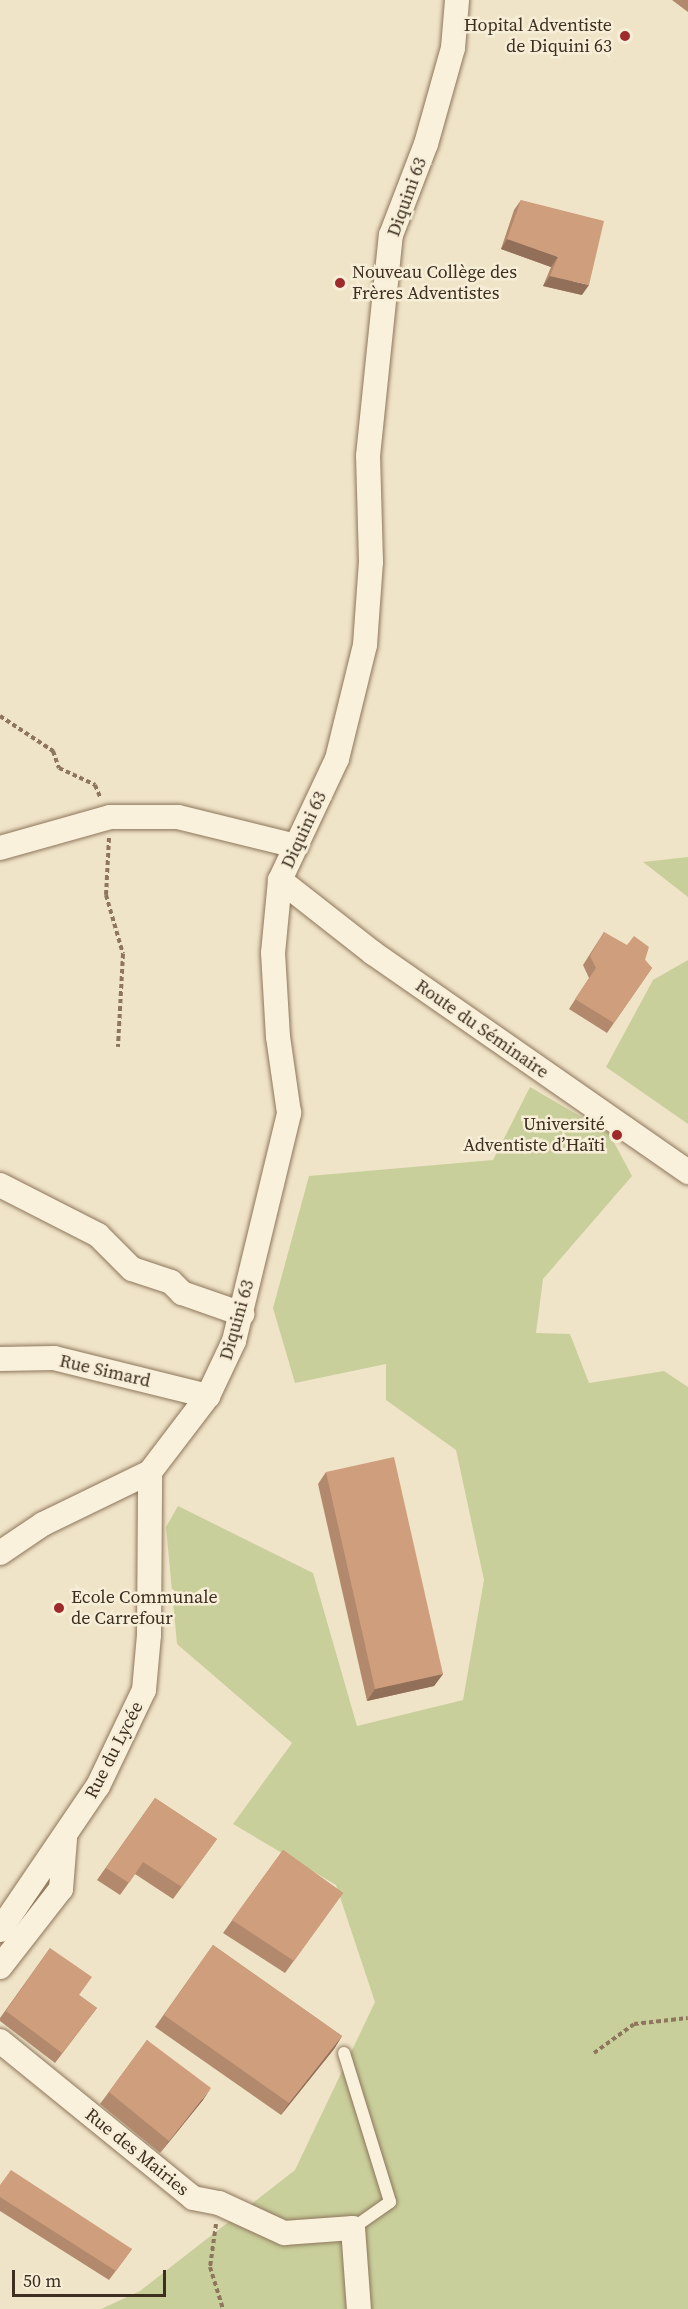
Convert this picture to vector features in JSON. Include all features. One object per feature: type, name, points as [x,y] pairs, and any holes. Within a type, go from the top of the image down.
[{"type":"street","name":"Diquini 63","points":[[0,1552],[43,1524],[150,1472],[208,1396],[225,1366],[242,1314],[289,1113],[278,1037],[273,953],[280,880],[337,759],[365,645],[371,562],[368,456],[391,235],[426,144],[450,58],[457,0]]},
{"type":"street","points":[[0,848],[110,818],[178,817],[296,846]]},
{"type":"street","name":"Route du Séminaire","points":[[280,880],[373,953],[688,1172]]},
{"type":"street","points":[[0,1185],[99,1235],[132,1269],[171,1282],[182,1293],[242,1314]]},
{"type":"street","name":"Rue Simard","points":[[0,1359],[54,1358],[208,1396]]},
{"type":"street","name":"Rue du Lycée","points":[[0,1930],[98,1786],[144,1690],[149,1635],[150,1472]]},
{"type":"street","points":[[0,1967],[61,1889],[65,1836]]},
{"type":"street","name":"Rue des Mairies","points":[[0,2041],[193,2198],[219,2203],[284,2233],[353,2228]]},
{"type":"street","points":[[353,2228],[359,2309]]},
{"type":"lane","points":[[344,2053],[390,2202],[353,2228]]},
{"type":"path","points":[[0,716],[53,751],[59,768],[95,785],[110,818],[106,895],[123,954],[118,1047]]},
{"type":"path","points":[[594,2053],[634,2024],[688,2018]]},
{"type":"path","points":[[219,2203],[210,2267],[223,2309]]},
{"type":"green space","points":[[688,857],[688,897],[643,862]]},
{"type":"green space","points":[[688,960],[688,1124],[606,1067],[653,980]]},
{"type":"green space","points":[[530,1087],[609,1133],[632,1176],[543,1279],[536,1333],[570,1334],[589,1383],[664,1371],[688,1387],[688,2309],[101,2309],[140,2291],[295,2170],[375,2002],[336,1885],[233,1824],[292,1743],[177,1644],[166,1527],[178,1506],[313,1573],[357,1726],[463,1700],[484,1580],[456,1450],[386,1400],[386,1364],[295,1383],[273,1308],[309,1176],[493,1160]]},
{"type":"building","points":[[521,200],[604,221],[589,285],[550,276],[558,257],[507,239]]},
{"type":"building","points":[[604,932],[627,945],[634,936],[649,947],[645,960],[652,968],[614,1023],[575,999],[596,968],[590,956]]},
{"type":"building","points":[[394,1457],[443,1674],[375,1689],[326,1472]]},
{"type":"building","points":[[155,1798],[217,1839],[182,1887],[143,1862],[129,1883],[106,1868]]},
{"type":"building","points":[[283,1850],[343,1893],[294,1961],[232,1920]]},
{"type":"building","points":[[213,1945],[342,2036],[289,2103],[164,2015]]},
{"type":"building","points":[[50,1948],[92,1977],[79,1995],[97,2008],[62,2053],[6,2011]]},
{"type":"building","points":[[147,2040],[211,2088],[169,2141],[109,2092]]},
{"type":"building","points":[[11,2170],[132,2249],[116,2271],[0,2197],[0,2185]]},
{"type":"place","name":"Hopital Adventiste de Diquini 63","points":[[625,36]]},
{"type":"place","name":"Nouveau Collège des Frères Adventistes","points":[[340,283]]},
{"type":"place","name":"Université Adventiste d’Haïti","points":[[617,1135]]},
{"type":"place","name":"Ecole Communale de Carrefour","points":[[59,1608]]}]
